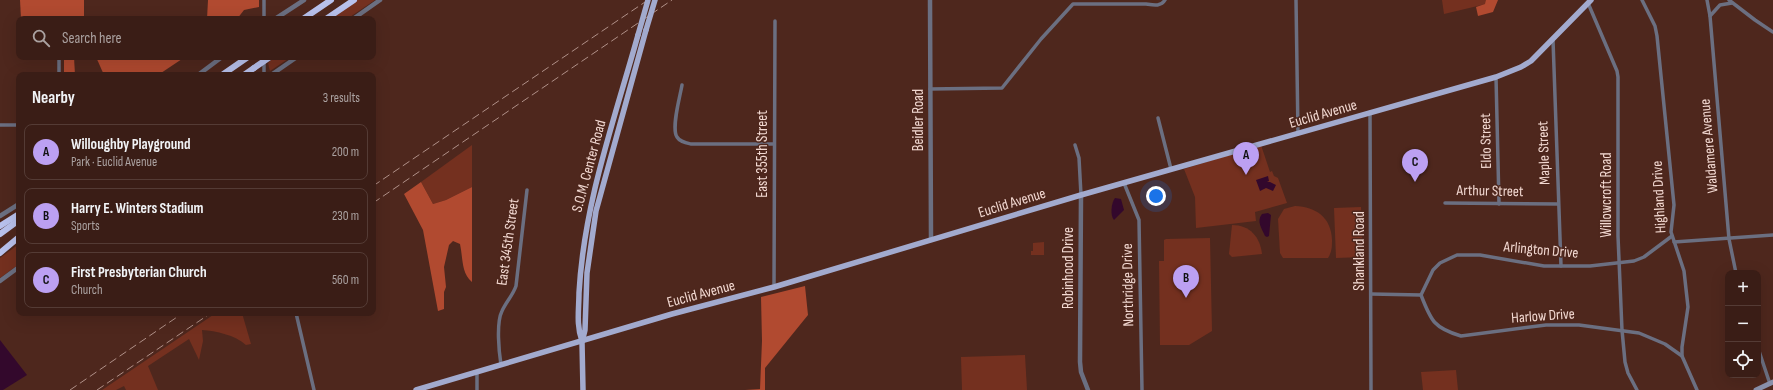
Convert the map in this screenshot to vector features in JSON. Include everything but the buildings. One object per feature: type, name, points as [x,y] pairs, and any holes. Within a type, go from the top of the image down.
[{"type":"highway","points":[[308,16],[331,0]]},
{"type":"highway","points":[[330,16],[354,0]]},
{"type":"highway","points":[[226,72],[244,60]]},
{"type":"highway","points":[[248,72],[266,60]]},
{"type":"highway","points":[[0,226],[16,216]]},
{"type":"highway","points":[[0,234],[16,222]]},
{"type":"highway","points":[[0,248],[16,238]]},
{"type":"highway","points":[[0,253],[16,239]]},
{"type":"main road","name":"S.O.M. Center Road","points":[[582,342],[578,330],[580,272],[587,219],[602,157],[648,0]]},
{"type":"main road","name":"S.O.M. Center Road","points":[[583,390],[582,342],[585,330],[587,273],[596,211],[655,0]]},
{"type":"main road","name":"Euclid Avenue","points":[[416,390],[582,342],[672,314],[774,287],[1081,195],[1496,77],[1521,67],[1531,61],[1589,2]]},
{"type":"main road","points":[[1756,390],[1772,383]]},
{"type":"street","points":[[264,0],[264,16]]},
{"type":"street","points":[[280,16],[304,0]]},
{"type":"street","points":[[357,16],[380,0]]},
{"type":"street","name":"Beidler Road","points":[[930,0],[932,240]]},
{"type":"street","points":[[930,89],[1002,88],[1041,39],[1073,4],[1160,5],[1166,0]]},
{"type":"street","points":[[1296,0],[1298,134]]},
{"type":"street","name":"Highland Drive","points":[[1642,0],[1655,26],[1657,36],[1674,205],[1672,236],[1681,259],[1688,293],[1688,307],[1682,356]]},
{"type":"street","name":"Waldamere Avenue","points":[[1707,0],[1710,16],[1729,239],[1735,270]]},
{"type":"street","points":[[1710,16],[1720,5],[1730,1],[1773,32]]},
{"type":"street","name":"Willowcroft Road","points":[[1589,2],[1617,71],[1618,77],[1619,263],[1622,330],[1625,362],[1628,373],[1637,390]]},
{"type":"street","name":"East 355th Street","points":[[774,287],[775,21]]},
{"type":"street","name":"Maple Street","points":[[1553,40],[1561,266]]},
{"type":"street","points":[[59,60],[59,72]]},
{"type":"street","points":[[202,72],[218,60]]},
{"type":"street","points":[[264,60],[264,72]]},
{"type":"street","points":[[275,72],[293,60]]},
{"type":"street","name":"Eldo Street","points":[[1496,77],[1499,204]]},
{"type":"street","points":[[682,85],[675,127],[677,137],[680,141],[691,144],[774,144]]},
{"type":"street","name":"Shankland Road","points":[[1370,112],[1371,390]]},
{"type":"street","points":[[1158,118],[1171,169]]},
{"type":"street","points":[[0,125],[16,125]]},
{"type":"street","name":"Robinhood Drive","points":[[1076,145],[1079,158],[1081,195],[1080,362],[1081,372],[1088,390]]},
{"type":"street","name":"Northridge Drive","points":[[1124,183],[1139,220],[1142,390]]},
{"type":"street","name":"East 345th Street","points":[[501,365],[499,320],[501,311],[514,293],[516,286],[527,190]]},
{"type":"street","name":"Arthur Street","points":[[1445,203],[1558,204]]},
{"type":"street","points":[[0,216],[16,206]]},
{"type":"street","points":[[1674,242],[1773,235]]},
{"type":"street","name":"Arlington Drive","points":[[1421,295],[1433,270],[1440,263],[1457,255],[1480,255],[1544,266],[1590,266],[1634,261],[1644,257],[1672,236]]},
{"type":"street","points":[[0,281],[16,269]]},
{"type":"street","points":[[1371,294],[1421,295]]},
{"type":"street","name":"Harlow Drive","points":[[1421,295],[1428,314],[1436,324],[1448,332],[1461,336],[1564,324],[1622,330],[1654,338],[1666,344],[1682,356]]},
{"type":"street","points":[[297,316],[314,390]]},
{"type":"street","points":[[1682,356],[1697,390]]},
{"type":"street","points":[[1761,356],[1772,383]]},
{"type":"street","points":[[477,372],[477,390]]},
{"type":"shaded area","points":[[20,0],[84,0],[84,16],[21,16]]},
{"type":"shaded area","points":[[208,0],[259,0],[259,7],[244,10],[239,16],[207,16]]},
{"type":"shaded area","points":[[357,0],[375,0],[351,16],[333,16]]},
{"type":"shaded area","points":[[1442,0],[1486,0],[1486,4],[1444,14]]},
{"type":"shaded area","points":[[1486,0],[1498,0],[1493,12],[1478,16],[1476,7],[1485,4]]},
{"type":"shaded area","points":[[64,60],[74,60],[75,72],[64,72]]},
{"type":"shaded area","points":[[97,60],[180,60],[162,72],[103,72]]},
{"type":"shaded area","points":[[271,60],[286,60],[270,71],[268,63]]},
{"type":"shaded area","points":[[472,145],[472,187],[446,200],[433,204],[421,182]]},
{"type":"shaded area","points":[[1261,145],[1270,172],[1272,171],[1274,176],[1278,178],[1287,203],[1255,212],[1256,221],[1196,228],[1195,197],[1184,169]]},
{"type":"shaded area","points":[[1268,176],[1269,181],[1267,182],[1276,185],[1273,191],[1266,188],[1260,191],[1256,180]]},
{"type":"shaded area","points":[[421,182],[433,204],[446,200],[472,187],[472,282],[468,278],[464,269],[460,244],[453,241],[449,245],[444,267],[446,287],[444,292],[444,309],[438,311],[423,230],[404,194]]},
{"type":"shaded area","points":[[1115,198],[1121,199],[1124,210],[1114,220],[1112,216],[1112,209]]},
{"type":"shaded area","points":[[1295,206],[1310,208],[1316,211],[1329,225],[1332,247],[1328,258],[1283,258],[1280,253],[1278,219],[1284,209]]},
{"type":"shaded area","points":[[1361,207],[1363,257],[1336,258],[1334,208]]},
{"type":"shaded area","points":[[1268,213],[1271,215],[1269,236],[1267,237],[1261,228],[1260,217],[1262,214]]},
{"type":"shaded area","points":[[1232,225],[1244,227],[1253,233],[1259,242],[1262,254],[1232,257],[1229,254]]},
{"type":"shaded area","points":[[1210,238],[1212,331],[1189,345],[1160,345],[1159,261],[1164,261],[1164,240]]},
{"type":"shaded area","points":[[1044,242],[1044,255],[1031,255],[1031,251],[1033,251],[1033,243]]},
{"type":"shaded area","points":[[16,246],[16,266],[0,278],[0,258]]},
{"type":"shaded area","points":[[805,286],[808,315],[765,368],[765,390],[745,390],[760,389],[762,341],[761,297]]},
{"type":"shaded area","points":[[212,316],[243,316],[251,344],[246,345],[225,334],[202,330],[203,341],[199,360],[189,339],[148,366],[158,390],[126,390],[124,386],[116,390],[102,390]]},
{"type":"shaded area","points":[[0,340],[27,375],[3,390],[0,390]]},
{"type":"shaded area","points":[[1025,355],[1027,390],[962,390],[961,357]]},
{"type":"shaded area","points":[[1456,370],[1458,390],[1423,390],[1421,372]]},
{"type":"railway","points":[[376,184],[648,0]]},
{"type":"railway","points":[[376,201],[672,0]]},
{"type":"railway","points":[[70,390],[179,316]]},
{"type":"railway","points":[[97,390],[207,316]]},
{"type":"place","name":"Willoughby Playground","points":[[1246,175]]},
{"type":"place","name":"First Presbyterian Church","points":[[1415,182]]},
{"type":"place","name":"Harry E. Winters Stadium","points":[[1186,298]]}]
